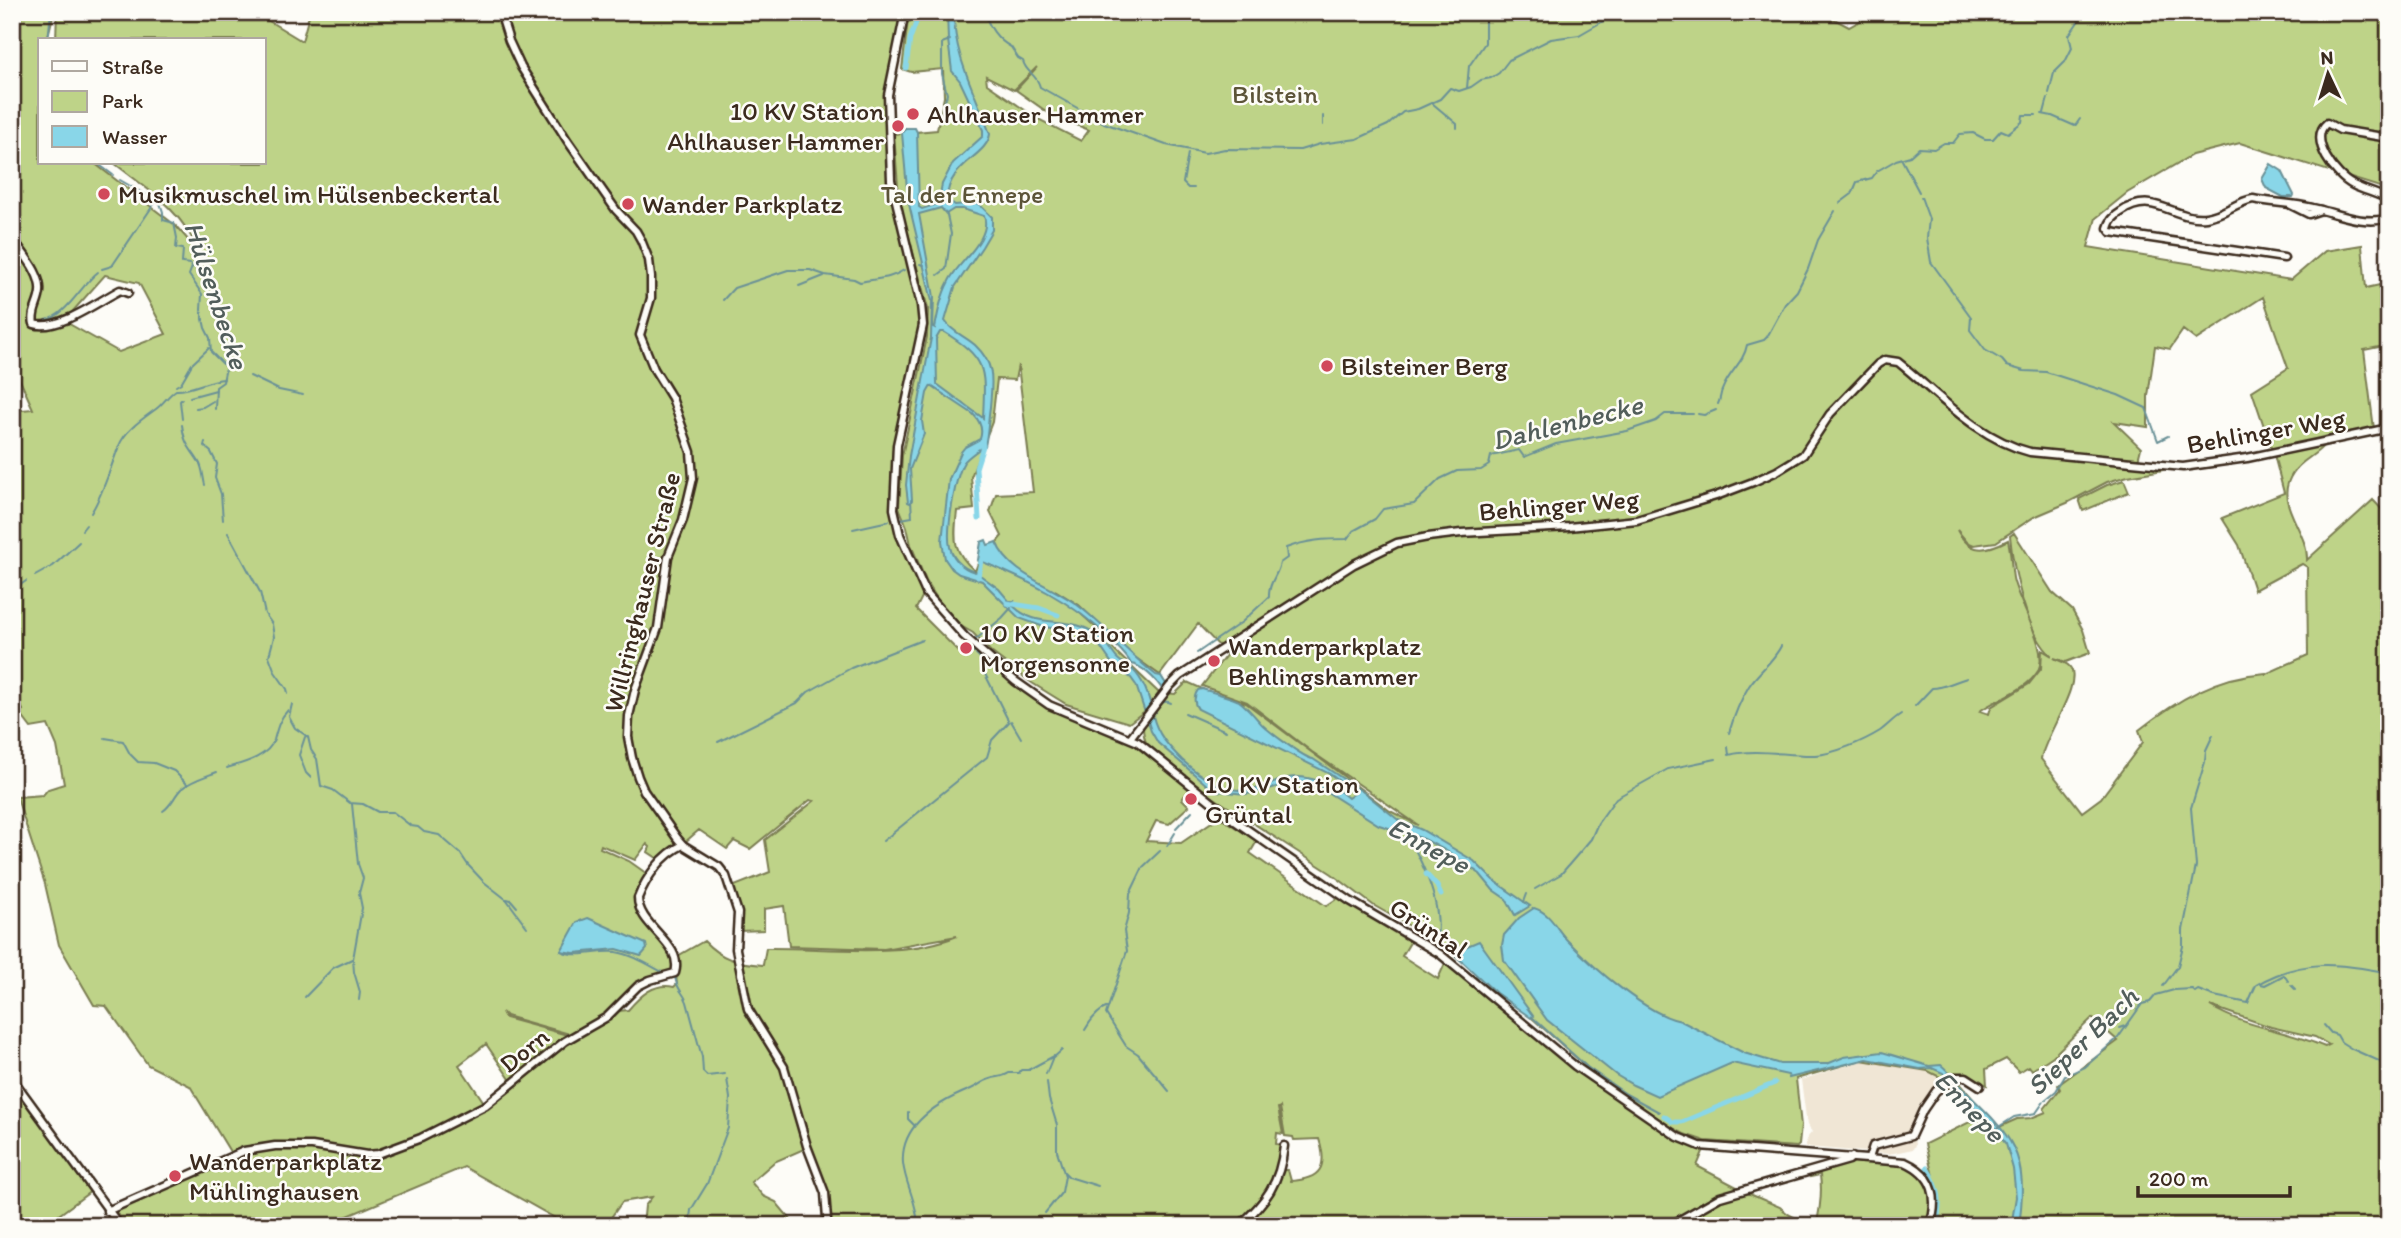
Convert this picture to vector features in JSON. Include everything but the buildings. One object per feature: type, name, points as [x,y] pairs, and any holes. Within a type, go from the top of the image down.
[{"type":"street","name":"Willringhauser Straße","points":[[500,12],[521,67],[616,210],[636,231],[649,260],[651,298],[640,335],[654,369],[672,398],[691,452],[694,478],[683,520],[668,557],[658,628],[635,690],[629,716],[628,737],[632,758],[644,791],[683,845],[719,867],[726,876],[737,913],[736,949],[748,1009],[784,1068],[824,1193],[827,1219],[825,1226]]},
{"type":"street","name":"Grüntal","points":[[905,12],[888,95],[891,180],[921,305],[923,325],[895,455],[893,497],[900,535],[926,593],[964,636],[1049,705],[1130,738],[1235,821],[1350,901],[1446,959],[1544,1042],[1678,1138],[1707,1146],[1905,1161],[1924,1175],[1935,1198],[1936,1208],[1930,1226]]},
{"type":"street","points":[[2389,138],[2340,130],[2327,123],[2320,134],[2321,147],[2339,174],[2352,185],[2376,192],[2389,200]]},
{"type":"street","points":[[2284,258],[2186,245],[2112,232],[2108,228],[2110,221],[2119,213],[2140,203],[2149,202],[2199,217],[2223,213],[2243,201],[2253,199],[2290,205],[2309,214],[2321,210],[2333,215],[2366,219],[2389,218]]},
{"type":"street","points":[[12,237],[38,281],[40,292],[33,321],[37,326],[61,322],[120,290],[128,293]]},
{"type":"street","name":"Behlinger Weg","points":[[1130,738],[1180,676],[1383,548],[1410,540],[1461,533],[1637,520],[1716,496],[1777,471],[1803,454],[1830,414],[1885,360],[1898,362],[1994,438],[2005,445],[2029,452],[2183,467],[2246,458],[2389,428]]},
{"type":"street","name":"Dorn","points":[[107,1211],[229,1156],[280,1146],[312,1146],[358,1154],[378,1154],[443,1128],[486,1105],[573,1036],[607,1017],[638,986],[650,979],[675,973],[677,965],[674,955],[641,913],[638,902],[640,892],[662,860],[671,850],[683,845]]},
{"type":"street","points":[[1869,1158],[1873,1146],[1911,1136],[1923,1110],[1936,1091],[1955,1077],[1966,1077],[1980,1086]]},
{"type":"street","points":[[14,1083],[120,1226]]},
{"type":"street","points":[[1239,1226],[1274,1187],[1280,1172],[1284,1146]]},
{"type":"street","points":[[1669,1226],[1720,1197],[1852,1157]]},
{"type":"shaded area","points":[[1867,1059],[1932,1068],[1947,1080],[1921,1105],[1913,1129],[1913,1149],[1889,1154],[1805,1147],[1812,1132],[1807,1125],[1801,1080]]},
{"type":"green space","points":[[12,12],[54,12],[48,38],[38,38],[38,164],[95,164],[175,225],[198,251],[174,212],[115,164],[266,164],[266,38],[56,38],[57,12],[254,12],[302,41],[310,12],[903,12],[887,94],[889,179],[920,314],[896,441],[892,492],[899,537],[924,593],[916,609],[958,651],[969,644],[1020,688],[1058,712],[1129,741],[1190,789],[1182,799],[1189,806],[1169,824],[1156,821],[1146,841],[1181,843],[1219,817],[1257,841],[1250,853],[1326,906],[1341,896],[1412,939],[1402,956],[1438,979],[1446,961],[1575,1067],[1677,1139],[1705,1147],[1697,1166],[1780,1207],[1807,1224],[1816,1226],[1241,1226],[1274,1188],[1282,1170],[1288,1170],[1291,1181],[1301,1180],[1315,1174],[1322,1164],[1319,1139],[1294,1140],[1293,1137],[1285,1136],[1280,1107],[1283,1134],[1277,1133],[1276,1144],[1282,1145],[1278,1170],[1263,1199],[1238,1226],[824,1226],[824,1196],[806,1148],[774,1162],[751,1182],[763,1196],[776,1202],[796,1226],[643,1226],[645,1206],[652,1197],[622,1202],[605,1226],[572,1226],[464,1167],[324,1226],[124,1226],[112,1212],[118,1207],[192,1174],[254,1151],[308,1147],[367,1156],[379,1155],[430,1136],[487,1107],[533,1066],[566,1042],[618,1011],[628,1010],[648,991],[660,987],[674,987],[677,984],[676,957],[704,941],[731,959],[763,965],[766,948],[888,950],[936,943],[957,936],[884,949],[789,946],[784,906],[764,909],[764,930],[739,931],[739,913],[732,887],[770,872],[765,840],[814,801],[810,800],[750,849],[734,841],[727,849],[699,830],[685,842],[682,841],[656,806],[638,771],[631,732],[638,689],[661,624],[672,554],[668,553],[656,632],[633,692],[627,735],[630,754],[644,791],[680,843],[660,860],[648,852],[650,847],[647,844],[635,860],[601,845],[600,848],[629,861],[650,876],[639,891],[637,906],[673,956],[675,969],[672,973],[649,979],[637,986],[606,1017],[573,1035],[506,1016],[502,1012],[505,1018],[571,1036],[512,1082],[486,1044],[459,1065],[485,1104],[417,1139],[376,1153],[295,1144],[257,1148],[232,1155],[190,1086],[148,1065],[106,1006],[94,1005],[59,945],[45,884],[17,797],[43,795],[48,789],[64,784],[57,746],[48,725],[31,728],[19,712],[23,710],[12,688],[12,411],[33,409],[15,369],[12,369]],"holes":[[[105,275],[139,283],[166,334],[119,352],[64,321]]]},
{"type":"green space","points":[[911,12],[1780,12],[1789,17],[1792,12],[1827,12],[1830,17],[1849,27],[1876,12],[2389,12],[2389,190],[2240,143],[2192,155],[2127,193],[2096,218],[2088,247],[2291,280],[2325,251],[2362,245],[2366,288],[2389,283],[2389,345],[2364,350],[2374,429],[2272,450],[2252,391],[2288,368],[2263,297],[2196,340],[2183,330],[2170,349],[2155,346],[2148,396],[2148,427],[2114,422],[2141,448],[2138,460],[2015,446],[1996,436],[1944,399],[1945,403],[1988,437],[2019,452],[2167,467],[2107,482],[2034,517],[1996,542],[1974,545],[1967,542],[1957,530],[1962,538],[1973,547],[1992,547],[2008,540],[2013,578],[2026,610],[2010,536],[2014,533],[2052,592],[2072,610],[2083,630],[2090,653],[2066,662],[2054,658],[2069,666],[2073,673],[2072,684],[2041,759],[2082,812],[2101,798],[2143,742],[2139,730],[2168,709],[2214,684],[2248,675],[2266,674],[2308,655],[2307,567],[2302,564],[2254,590],[2239,545],[2222,518],[2284,493],[2274,455],[2325,444],[2296,468],[2286,495],[2306,549],[2307,560],[2373,500],[2389,517],[2389,1226],[1816,1226],[1820,1175],[1810,1177],[1809,1173],[1857,1159],[1903,1162],[1925,1178],[1933,1176],[1925,1144],[1976,1119],[1940,1077],[1928,1071],[1861,1060],[1796,1079],[1801,1126],[1797,1147],[1705,1141],[1684,1134],[1591,1071],[1523,1010],[1460,959],[1373,905],[1332,874],[1208,794],[1147,744],[1143,733],[1142,713],[1129,723],[1066,704],[1032,683],[991,652],[940,603],[926,581],[899,507],[902,456],[927,337],[928,309],[899,199],[894,134],[937,130],[944,97],[943,69],[911,72],[902,69],[908,20]],"holes":[[[1037,67],[1016,90],[1050,114],[1089,130],[1081,141],[1038,119],[987,84],[986,76],[1014,90]],[[1018,365],[1033,492],[996,494],[990,512],[1002,536],[996,543],[998,546],[983,550],[975,571],[958,551],[955,529],[957,511],[974,509],[971,477],[992,422],[997,379],[1015,380]],[[1055,590],[1079,605],[1129,653],[1160,675],[1198,624],[1227,654],[1202,686],[1247,702],[1312,752],[1418,825],[1390,811],[1246,703],[1213,697],[1187,682],[1175,694],[1158,692],[1114,650],[1104,635]],[[2033,627],[2052,656],[2042,650],[2041,669],[2029,684],[1991,707],[1989,714],[1980,711],[2019,689],[2038,671],[2041,662],[2040,650]],[[2210,1006],[2271,1027],[2315,1037],[2329,1045],[2325,1047]],[[2092,1018],[2118,1041],[2058,1085],[2060,1089],[2044,1109],[2046,1112],[2031,1118],[2017,1119],[1997,1128],[1954,1076],[1962,1074],[1987,1085],[1986,1069],[2006,1059],[2019,1072],[2029,1066],[2032,1070],[2053,1056]]]},
{"type":"green space","points":[[2124,480],[2129,492],[2083,511],[2079,499]]},
{"type":"green space","points":[[13,1083],[91,1191],[44,1226],[12,1226]]},
{"type":"water","points":[[947,12],[954,12],[961,59],[990,134],[982,149],[954,177],[947,199],[955,205],[978,203],[992,217],[992,230],[955,287],[945,321],[982,352],[990,367],[992,381],[985,446],[964,462],[955,491],[949,539],[954,557],[966,568],[980,572],[980,575],[999,589],[1009,601],[1014,601],[1012,605],[1030,617],[1073,624],[1098,635],[1143,683],[1152,713],[1155,713],[1153,716],[1157,729],[1164,740],[1182,760],[1204,777],[1229,789],[1248,790],[1292,777],[1301,777],[1327,784],[1348,798],[1355,793],[1330,774],[1198,709],[1195,697],[1198,690],[1202,689],[1239,701],[1285,743],[1366,794],[1397,819],[1422,830],[1474,861],[1493,880],[1530,906],[1515,915],[1506,899],[1493,890],[1480,874],[1450,853],[1424,839],[1379,825],[1316,785],[1289,783],[1245,794],[1218,791],[1208,786],[1158,743],[1151,731],[1136,685],[1113,665],[1097,642],[1081,632],[1044,627],[1019,618],[982,581],[959,574],[945,559],[942,541],[949,479],[961,452],[980,439],[981,429],[973,414],[931,386],[927,393],[922,421],[924,434],[910,469],[912,500],[908,502],[906,485],[909,456],[931,338],[932,301],[908,200],[902,133],[905,128],[915,128],[917,132],[919,207],[922,209],[935,205],[953,163],[983,136],[983,130],[960,81],[952,71]],"holes":[[[941,208],[946,214],[954,209],[963,209],[984,216],[985,225],[979,242],[946,287],[935,328],[934,297],[919,214]],[[940,332],[944,332],[969,350],[981,367],[984,388],[983,418],[937,384],[936,339]]]},
{"type":"water","points":[[2271,164],[2282,171],[2293,197],[2283,197],[2266,188],[2262,179]]},
{"type":"water","points":[[986,540],[988,545],[996,542],[1003,554],[1022,572],[1069,599],[1090,615],[1146,667],[1161,676],[1166,684],[1162,689],[1148,673],[1131,664],[1110,639],[1080,613],[1014,575],[978,560],[981,542]]},
{"type":"water","points":[[1534,908],[1549,917],[1568,941],[1591,963],[1637,1000],[1744,1053],[1780,1064],[1827,1064],[1844,1057],[1882,1052],[1929,1066],[1941,1065],[1995,1121],[2014,1148],[2022,1181],[2019,1226],[2011,1226],[2016,1197],[2013,1169],[2006,1144],[1982,1115],[1952,1087],[1943,1073],[1932,1068],[1920,1069],[1867,1059],[1789,1078],[1788,1075],[1732,1063],[1657,1096],[1616,1075],[1547,1020],[1504,960],[1504,935],[1519,918]]},
{"type":"water","points":[[588,918],[646,944],[647,949],[641,956],[617,949],[574,953],[561,951],[577,922]]},
{"type":"water","points":[[1479,941],[1533,1016],[1531,1018],[1496,993],[1456,956],[1460,949]]},
{"type":"waterway","name":"Hülsenbecke","points":[[48,38],[51,12]]},
{"type":"waterway","points":[[906,68],[910,39],[920,12]]},
{"type":"waterway","points":[[986,12],[994,32],[1023,61],[1040,87],[1104,123],[1166,145],[1205,153],[1225,149],[1300,150],[1320,144],[1357,139],[1388,125],[1403,112],[1418,109],[1440,99],[1450,88],[1459,91],[1491,78],[1499,73],[1509,60],[1551,39],[1579,35],[1619,12]]},
{"type":"waterway","points":[[1467,88],[1469,66],[1485,43],[1485,12]]},
{"type":"waterway","points":[[2049,93],[2054,73],[2065,62],[2072,48],[2069,35],[2080,19],[2081,12]]},
{"type":"waterway","points":[[943,109],[947,94],[942,74],[942,43],[950,40]]},
{"type":"waterway","points":[[2044,113],[2048,98]]},
{"type":"waterway","points":[[1432,103],[1457,124],[1457,128]]},
{"type":"waterway","name":"Dahlenbecke","points":[[2042,114],[2075,126],[2080,119]]},
{"type":"waterway","name":"Dahlenbecke","points":[[1840,203],[1852,194],[1857,182],[1872,178],[1877,171],[1896,160],[1910,156],[1919,148],[1934,149],[1944,143],[1953,143],[1960,134],[1973,133],[1985,139],[1993,139],[2001,130],[2008,133],[2022,122],[2023,115],[2036,115]]},
{"type":"waterway","points":[[1323,116],[1323,125]]},
{"type":"waterway","points":[[1188,153],[1183,183],[1188,188],[1194,188]]},
{"type":"waterway","points":[[1902,160],[1919,192]]},
{"type":"waterway","name":"Hülsenbecke","points":[[98,164],[113,175]]},
{"type":"waterway","name":"Hülsenbecke","points":[[120,180],[160,203],[163,220],[174,223],[176,248],[183,249],[182,263],[192,267],[189,275],[202,294],[201,310],[210,338],[211,352],[226,367],[223,382],[216,387],[215,409]]},
{"type":"waterway","points":[[1921,197],[1929,219],[1927,238],[1931,262],[1971,317],[1970,330],[1985,350],[2007,366],[2024,371],[2046,372],[2118,395],[2146,408],[2158,441],[2168,436]]},
{"type":"waterway","points":[[102,269],[112,266],[156,201]]},
{"type":"waterway","name":"Dahlenbecke","points":[[1718,404],[1721,392],[1743,357],[1747,345],[1767,337],[1785,304],[1797,291],[1818,240],[1835,211]]},
{"type":"waterway","points":[[938,275],[946,269],[951,234],[947,215]]},
{"type":"waterway","points":[[920,264],[924,265]]},
{"type":"waterway","points":[[723,300],[734,288],[788,270],[810,270],[860,282],[888,277],[904,270]]},
{"type":"waterway","points":[[45,320],[53,318],[67,307],[98,272]]},
{"type":"waterway","points":[[799,286],[824,276]]},
{"type":"waterway","points":[[176,386],[181,383],[192,364],[209,348]]},
{"type":"waterway","points":[[250,376],[279,390],[303,395]]},
{"type":"waterway","points":[[91,513],[119,446],[130,430],[176,390],[224,379]]},
{"type":"waterway","points":[[190,397],[216,390]]},
{"type":"waterway","points":[[182,399],[182,419]]},
{"type":"waterway","points":[[196,408],[213,401]]},
{"type":"waterway","name":"Dahlenbecke","points":[[1698,414],[1704,415],[1716,410]]},
{"type":"waterway","name":"Dahlenbecke","points":[[1197,653],[1242,622],[1269,597],[1270,587],[1280,563],[1287,558],[1286,548],[1316,540],[1347,539],[1353,531],[1375,519],[1383,509],[1414,504],[1440,479],[1457,471],[1481,470],[1489,465],[1491,456],[1519,450],[1524,457],[1556,444],[1627,431],[1656,421],[1665,414],[1693,414]]},
{"type":"waterway","points":[[182,425],[186,442],[200,464],[205,485]]},
{"type":"waterway","points":[[979,519],[976,468],[982,441]]},
{"type":"waterway","name":"Hülsenbecke","points":[[205,442],[204,446],[211,452],[217,464],[215,478],[221,494],[223,520]]},
{"type":"waterway","points":[[901,519],[912,517],[911,500]]},
{"type":"waterway","points":[[853,529],[889,521]]},
{"type":"waterway","points":[[82,530],[86,525]]},
{"type":"waterway","name":"Hülsenbecke","points":[[228,533],[260,592],[274,637],[269,656],[288,693]]},
{"type":"waterway","points":[[35,576],[53,566],[79,542]]},
{"type":"waterway","points":[[978,577],[981,561]]},
{"type":"waterway","points":[[12,591],[26,581]]},
{"type":"waterway","points":[[1007,603],[1039,608],[1058,615]]},
{"type":"waterway","points":[[975,640],[1011,608]]},
{"type":"waterway","points":[[718,742],[797,703],[808,692],[851,668],[922,640]]},
{"type":"waterway","points":[[1729,733],[1749,686],[1781,646]]},
{"type":"waterway","points":[[883,841],[987,757],[992,740],[1009,722],[983,670],[988,665],[972,650]]},
{"type":"waterway","points":[[1915,706],[1932,688],[1967,678]]},
{"type":"waterway","points":[[1155,713],[1163,703],[1171,703]]},
{"type":"waterway","name":"Hülsenbecke","points":[[292,704],[289,717],[295,728],[308,737],[311,750],[317,759],[321,786],[333,790],[350,803],[363,804],[378,812],[393,812],[411,826],[439,835],[460,853],[484,882],[507,900],[527,927]]},
{"type":"waterway","points":[[227,768],[266,751],[288,710]]},
{"type":"waterway","points":[[1185,713],[1226,731]]},
{"type":"waterway","points":[[1728,747],[1729,755],[1750,752],[1823,754],[1866,739],[1901,714]]},
{"type":"waterway","points":[[1011,721],[1021,738]]},
{"type":"waterway","points":[[2163,986],[2178,966],[2183,946],[2183,930],[2196,866],[2191,808],[2206,750],[2213,735]]},
{"type":"waterway","points":[[305,737],[299,755],[306,773],[311,778]]},
{"type":"waterway","points":[[105,738],[123,741],[138,762],[154,763],[174,771],[188,785]]},
{"type":"waterway","points":[[1535,889],[1561,874],[1591,839],[1598,823],[1616,798],[1668,769],[1716,759]]},
{"type":"waterway","points":[[163,811],[185,786],[217,772]]},
{"type":"waterway","points":[[352,804],[358,864],[363,878],[359,893],[362,908],[353,959],[360,992],[359,1000]]},
{"type":"waterway","points":[[1176,828],[1192,811]]},
{"type":"waterway","points":[[1167,846],[1175,833]]},
{"type":"waterway","name":"Ennepe","points":[[1407,834],[1434,898],[1437,939]]},
{"type":"waterway","points":[[1160,851],[1143,867],[1130,894],[1124,931],[1127,951],[1106,1014],[1126,1046],[1138,1054],[1169,1091]]},
{"type":"waterway","name":"Ennepe","points":[[1426,874],[1441,895]]},
{"type":"waterway","points":[[1524,902],[1527,894]]},
{"type":"waterway","name":"Hülsenbecke","points":[[507,899],[517,907]]},
{"type":"waterway","name":"Hülsenbecke","points":[[561,951],[575,954],[623,953],[666,974]]},
{"type":"waterway","points":[[305,997],[333,968],[352,959]]},
{"type":"waterway","name":"Sieper Bach","points":[[1997,1128],[2014,1117],[2036,1113],[2056,1091],[2065,1076],[2085,1067],[2118,1038],[2142,1004],[2150,1002],[2156,995],[2192,989],[2195,992],[2198,990],[2248,1003],[2256,985],[2289,970],[2337,965],[2389,973]]},
{"type":"waterway","name":"Sieper Bach","points":[[2261,984],[2265,985],[2284,975],[2288,981]]},
{"type":"waterway","name":"Hülsenbecke","points":[[675,977],[687,1002],[702,1057],[703,1072],[707,1076],[725,1074]]},
{"type":"waterway","points":[[2291,985],[2295,989]]},
{"type":"waterway","points":[[1085,1030],[1097,1014],[1108,1007]]},
{"type":"waterway","points":[[1532,1017],[1587,1067],[1626,1094],[1659,1112]]},
{"type":"waterway","points":[[2324,1025],[2337,1035],[2341,1042],[2379,1061],[2389,1076]]},
{"type":"waterway","name":"Sieper Bach","points":[[2120,1028],[2126,1026]]},
{"type":"waterway","points":[[1046,1074],[1052,1059],[1062,1050]]},
{"type":"waterway","points":[[918,1226],[903,1163],[908,1136],[915,1125],[947,1100],[985,1081],[1028,1070],[1054,1056]]},
{"type":"waterway","name":"Hülsenbecke","points":[[689,1226],[691,1210],[707,1184],[728,1128],[730,1098],[727,1079]]},
{"type":"waterway","points":[[1045,1213],[1062,1192],[1065,1176],[1057,1151],[1057,1125],[1047,1082]]},
{"type":"waterway","points":[[1664,1116],[1673,1122],[1682,1122],[1775,1083]]},
{"type":"waterway","points":[[908,1112],[908,1119],[914,1125]]},
{"type":"waterway","points":[[1927,1168],[1939,1196],[1936,1226]]},
{"type":"waterway","points":[[1064,1172],[1069,1177],[1098,1186]]},
{"type":"place","name":"Ahlhauser Hammer","points":[[913,114]]},
{"type":"place","name":"10 KV Station Ahlhauser Hammer","points":[[898,126]]},
{"type":"place","name":"Musikmuschel im Hülsenbeckertal","points":[[104,194]]},
{"type":"place","name":"Wander Parkplatz","points":[[628,204]]},
{"type":"place","name":"Bilsteiner Berg","points":[[1327,366]]},
{"type":"place","name":"10 KV Station Morgensonne","points":[[966,648]]},
{"type":"place","name":"Wanderparkplatz Behlingshammer","points":[[1214,661]]},
{"type":"place","name":"10 KV Station Grüntal","points":[[1191,799]]},
{"type":"place","name":"Wanderparkplatz Mühlinghausen","points":[[175,1176]]},
{"type":"park label","name":"Bilstein","points":[[1275,94]]},
{"type":"park label","name":"Tal der Ennepe","points":[[962,194]]}]
